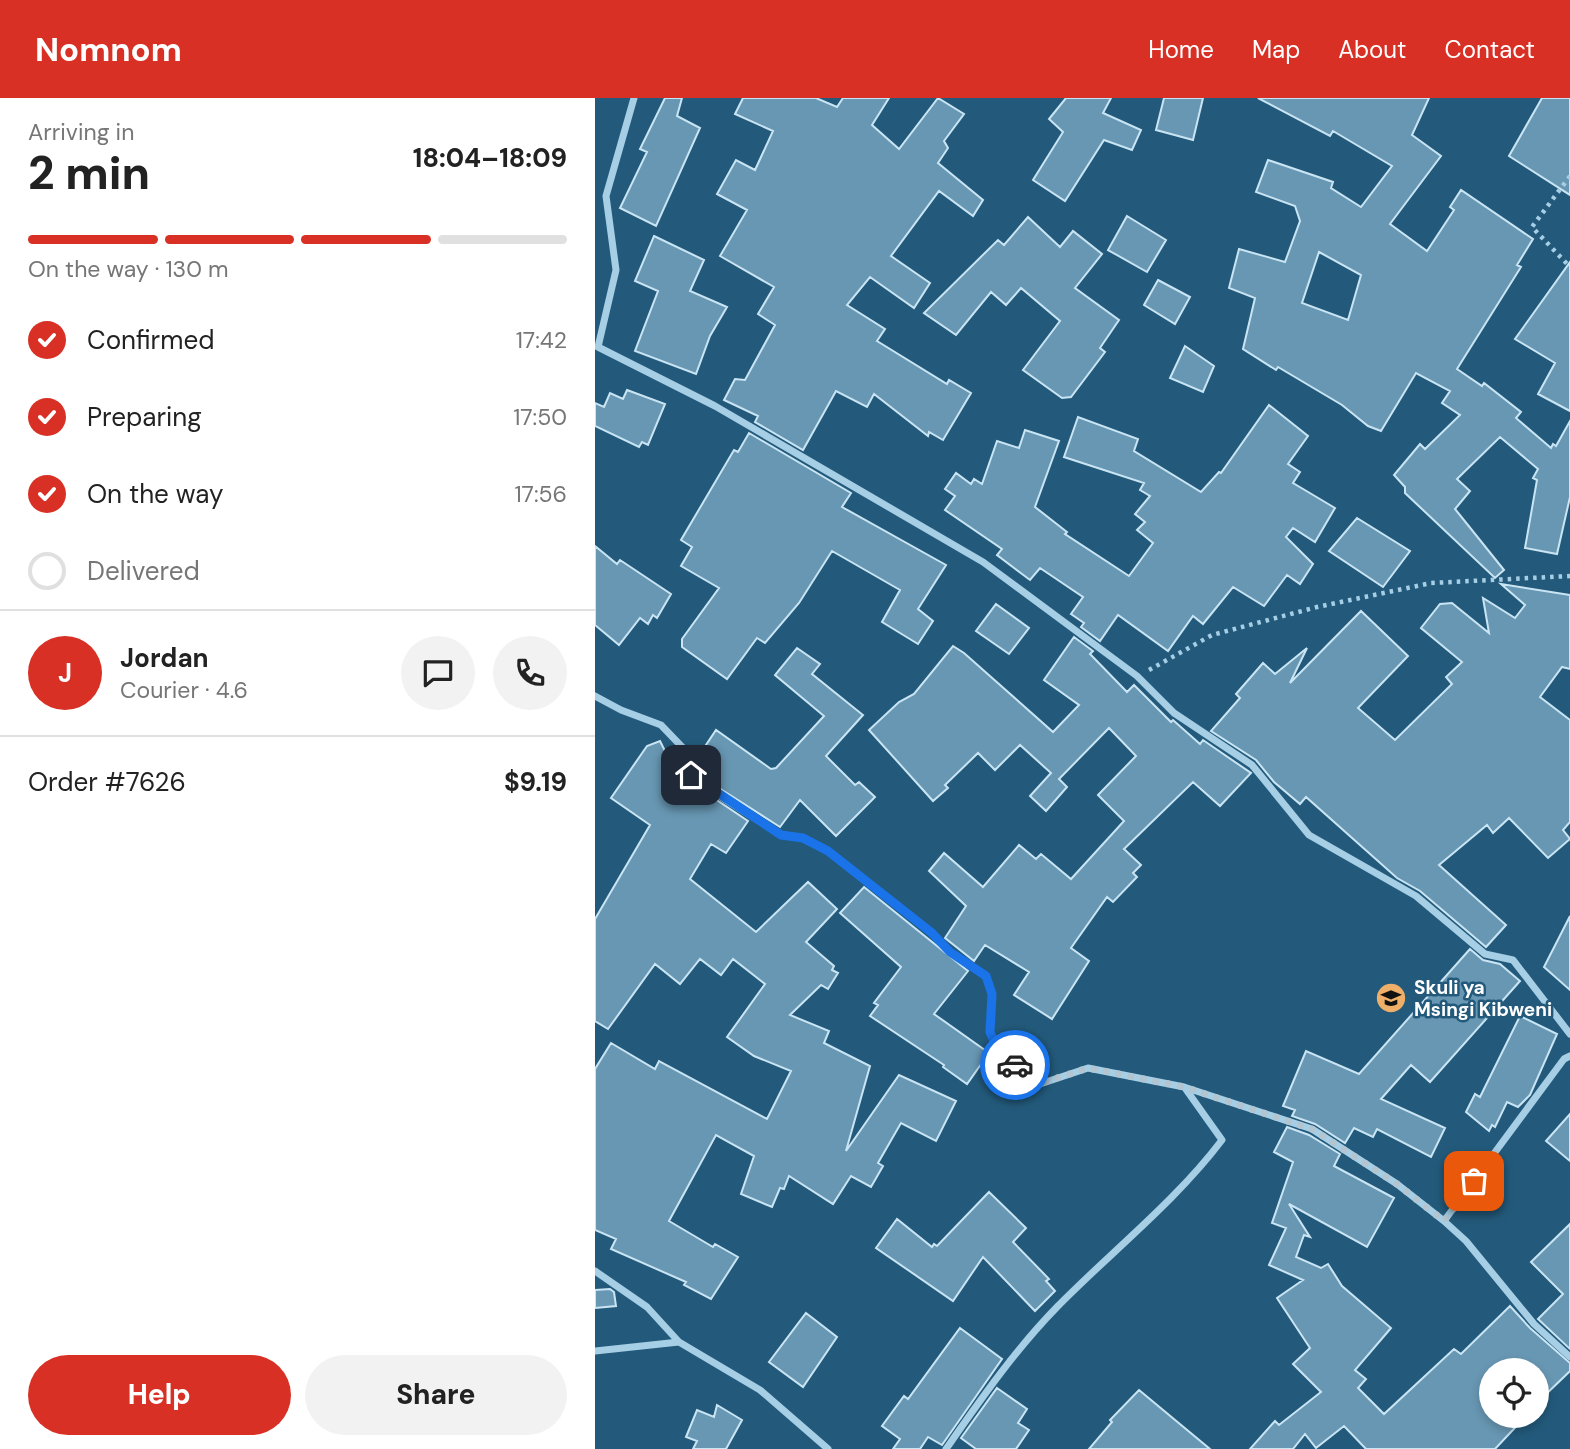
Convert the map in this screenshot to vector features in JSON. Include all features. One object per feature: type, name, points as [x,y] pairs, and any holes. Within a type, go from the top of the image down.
[{"type":"street","points":[[635,98],[606,196],[615,270],[598,347],[715,406],[983,562],[1137,676],[1174,713],[1252,765],[1309,835],[1416,896],[1485,954],[1513,960],[1570,1034]]},
{"type":"street","points":[[595,696],[621,710],[661,725],[684,749],[691,775],[704,786],[781,835],[803,838],[828,851],[932,933],[950,952],[986,976],[992,994],[990,1032],[999,1053],[1039,1084],[1088,1068],[1184,1087],[1312,1129],[1397,1184],[1444,1221],[1466,1241],[1534,1324],[1570,1357]]},
{"type":"street","points":[[1444,1221],[1564,1059],[1570,1056]]},
{"type":"street","points":[[946,1449],[1000,1371],[1056,1307],[1177,1191],[1222,1140],[1184,1087]]},
{"type":"street","points":[[595,1271],[647,1307],[679,1342],[760,1390],[828,1449]]},
{"type":"street","points":[[595,1351],[679,1342]]},
{"type":"path","points":[[1570,176],[1531,227],[1570,267]]},
{"type":"path","points":[[1137,676],[1212,635],[1317,607],[1431,583],[1570,576]]},
{"type":"building","points":[[665,98],[682,98],[677,116],[700,128],[656,226],[620,208],[647,152],[640,149]]},
{"type":"building","points":[[743,98],[816,98],[837,107],[843,98],[889,98],[872,125],[899,149],[938,98],[964,114],[944,141],[948,148],[938,163],[983,200],[973,216],[939,191],[891,256],[930,283],[914,308],[870,277],[847,305],[885,329],[877,341],[947,384],[949,380],[971,393],[943,440],[929,432],[928,436],[874,394],[867,407],[836,391],[803,450],[755,422],[758,416],[724,400],[735,379],[745,380],[775,325],[758,314],[774,287],[720,256],[747,210],[717,194],[736,160],[755,170],[773,131],[735,114]]},
{"type":"building","points":[[1066,98],[1111,98],[1103,113],[1141,130],[1132,150],[1104,140],[1065,201],[1033,180],[1063,132],[1049,119]]},
{"type":"building","points":[[1164,98],[1203,98],[1193,140],[1156,130]]},
{"type":"building","points":[[1258,98],[1429,98],[1412,135],[1441,156],[1390,224],[1427,251],[1454,210],[1450,207],[1461,190],[1533,239],[1517,265],[1521,267],[1457,369],[1482,386],[1484,383],[1521,412],[1516,418],[1551,448],[1553,444],[1556,446],[1570,421],[1570,497],[1557,554],[1525,548],[1537,480],[1533,478],[1538,469],[1500,437],[1457,479],[1470,491],[1455,509],[1504,570],[1495,578],[1405,493],[1405,487],[1394,475],[1420,444],[1425,449],[1460,415],[1442,403],[1450,391],[1416,373],[1381,431],[1368,426],[1342,405],[1243,349],[1255,298],[1229,288],[1239,249],[1285,262],[1300,221],[1295,206],[1256,192],[1268,160],[1333,182],[1331,188],[1361,207],[1392,166],[1333,131],[1330,136]],"holes":[[[1319,252],[1361,275],[1348,320],[1302,303]]]},
{"type":"building","points":[[1542,98],[1570,98],[1570,195],[1509,156]]},
{"type":"building","points":[[1127,216],[1166,240],[1147,272],[1108,250]]},
{"type":"building","points":[[1028,217],[1060,247],[1073,231],[1102,254],[1075,288],[1119,320],[1100,348],[1105,352],[1071,397],[1062,398],[1023,370],[1060,321],[1021,288],[1006,305],[991,292],[956,335],[924,313],[998,240],[1004,245]]},
{"type":"building","points":[[654,236],[704,260],[690,291],[727,307],[710,336],[696,374],[635,351],[658,291],[635,281]]},
{"type":"building","points":[[1570,262],[1570,411],[1538,394],[1555,363],[1515,339]]},
{"type":"building","points":[[1158,280],[1190,297],[1175,324],[1144,305]]},
{"type":"building","points":[[1185,346],[1214,366],[1203,392],[1170,378]]},
{"type":"building","points":[[627,390],[665,404],[648,445],[642,442],[639,447],[595,426],[595,403],[604,407],[610,393],[623,399]]},
{"type":"building","points":[[1269,405],[1308,436],[1288,464],[1300,472],[1293,483],[1335,508],[1315,542],[1293,528],[1286,537],[1313,564],[1300,584],[1287,575],[1264,606],[1233,587],[1203,624],[1193,616],[1168,651],[1118,615],[1100,641],[1081,627],[1084,623],[1071,614],[1083,597],[1040,568],[1030,580],[997,555],[1002,549],[945,510],[955,496],[945,489],[956,473],[971,484],[974,479],[982,484],[997,441],[1019,448],[1025,430],[1059,441],[1035,507],[1067,532],[1065,534],[1129,576],[1153,543],[1137,530],[1145,522],[1135,514],[1150,496],[1140,490],[1144,483],[1064,457],[1078,417],[1138,439],[1134,451],[1201,492],[1219,472],[1221,473]]},
{"type":"building","points":[[749,433],[851,493],[842,507],[946,565],[918,609],[933,621],[918,644],[882,622],[900,590],[832,551],[799,603],[765,643],[757,638],[727,679],[682,647],[682,639],[719,588],[681,566],[692,547],[681,540],[734,450],[738,452]]},
{"type":"building","points":[[1357,518],[1410,551],[1383,587],[1329,551]]},
{"type":"building","points":[[595,546],[617,564],[620,560],[671,594],[657,618],[653,615],[648,624],[640,618],[619,645],[595,625]]},
{"type":"building","points":[[1501,584],[1570,595],[1570,669],[1562,667],[1540,697],[1570,720],[1570,822],[1563,830],[1570,839],[1548,858],[1509,818],[1493,833],[1487,825],[1439,865],[1506,925],[1486,947],[1420,891],[1397,878],[1306,797],[1300,804],[1274,782],[1256,760],[1211,731],[1240,698],[1236,694],[1263,663],[1275,674],[1307,648],[1290,683],[1361,611],[1408,656],[1358,708],[1395,740],[1452,684],[1446,677],[1462,662],[1421,628],[1440,604],[1452,603],[1489,633],[1483,598],[1515,618],[1525,605]]},
{"type":"building","points":[[996,604],[1029,628],[1009,654],[976,631]]},
{"type":"building","points":[[1074,637],[1093,651],[1090,654],[1127,692],[1134,685],[1171,722],[1173,720],[1200,744],[1203,740],[1251,773],[1220,806],[1193,782],[1124,849],[1141,865],[1133,873],[1137,877],[1113,902],[1107,897],[1071,948],[1089,961],[1052,1019],[1014,995],[1029,972],[985,945],[974,961],[945,938],[966,906],[929,871],[944,853],[983,887],[1019,845],[1036,859],[1041,854],[1071,879],[1124,821],[1098,795],[1136,756],[1109,728],[1059,779],[1067,787],[1046,811],[1030,796],[1051,773],[1020,745],[995,770],[978,753],[945,785],[948,788],[933,801],[869,730],[899,702],[914,694],[953,646],[1053,732],[1079,705],[1044,680]]},
{"type":"building","points":[[797,648],[820,664],[812,674],[863,715],[826,756],[855,785],[859,782],[875,797],[836,836],[800,800],[780,827],[708,781],[696,772],[694,763],[716,730],[771,769],[776,768],[824,716],[775,675]]},
{"type":"building","points":[[660,741],[665,751],[681,763],[687,780],[748,821],[726,853],[711,844],[690,879],[756,932],[808,882],[837,909],[806,942],[834,966],[832,970],[838,973],[828,989],[821,985],[790,1015],[829,1031],[824,1043],[870,1066],[846,1151],[899,1075],[956,1101],[936,1141],[901,1123],[878,1163],[883,1166],[871,1187],[851,1176],[833,1204],[789,1176],[784,1189],[780,1188],[772,1207],[741,1194],[754,1156],[716,1135],[669,1221],[713,1247],[715,1244],[738,1257],[711,1299],[684,1285],[686,1282],[611,1249],[616,1239],[595,1230],[595,1069],[611,1043],[655,1069],[659,1061],[767,1119],[791,1071],[754,1056],[727,1037],[765,984],[733,959],[721,975],[700,959],[680,984],[655,964],[608,1029],[595,1021],[595,919],[650,825],[611,798],[647,746]]},
{"type":"building","points":[[864,887],[968,971],[934,1014],[989,1053],[967,1084],[943,1067],[944,1065],[870,1016],[878,1005],[874,1003],[901,967],[840,913]]},
{"type":"building","points":[[1570,916],[1570,990],[1544,967]]},
{"type":"building","points":[[1470,949],[1483,960],[1500,964],[1520,981],[1430,1082],[1411,1065],[1381,1099],[1445,1128],[1431,1157],[1377,1129],[1373,1137],[1354,1128],[1345,1143],[1315,1124],[1292,1116],[1295,1110],[1283,1106],[1306,1051],[1359,1074]]},
{"type":"building","points":[[1520,1016],[1557,1034],[1530,1095],[1518,1107],[1507,1102],[1495,1127],[1492,1125],[1489,1131],[1466,1112],[1475,1094],[1480,1097]]},
{"type":"building","points":[[1570,1114],[1570,1161],[1546,1141]]},
{"type":"building","points":[[1287,1127],[1309,1135],[1340,1154],[1334,1166],[1394,1198],[1367,1247],[1289,1204],[1310,1237],[1304,1235],[1296,1257],[1321,1268],[1328,1264],[1342,1286],[1391,1328],[1355,1370],[1366,1379],[1358,1388],[1384,1414],[1454,1349],[1461,1354],[1510,1306],[1530,1328],[1570,1363],[1570,1371],[1549,1391],[1549,1358],[1479,1358],[1479,1428],[1515,1428],[1495,1449],[1366,1449],[1344,1426],[1316,1448],[1305,1434],[1293,1449],[1250,1449],[1275,1421],[1279,1425],[1321,1392],[1293,1364],[1310,1348],[1277,1298],[1303,1280],[1269,1265],[1286,1228],[1272,1223],[1293,1162],[1274,1152]]},
{"type":"building","points":[[989,1192],[1026,1228],[1013,1242],[1049,1279],[1046,1281],[1055,1291],[1035,1311],[983,1257],[953,1301],[876,1248],[897,1219],[932,1247],[934,1244],[937,1246]]},
{"type":"building","points":[[1570,1224],[1570,1349],[1538,1319],[1563,1294],[1531,1262]]},
{"type":"building","points":[[610,1289],[614,1292],[616,1306],[595,1308],[595,1290]]},
{"type":"building","points":[[806,1313],[837,1337],[803,1387],[769,1362]]},
{"type":"building","points":[[960,1328],[1002,1359],[942,1445],[928,1437],[920,1449],[893,1449],[900,1439],[882,1426],[904,1396],[908,1399]]},
{"type":"building","points":[[997,1388],[1027,1409],[1018,1423],[1029,1430],[1016,1449],[976,1449],[961,1438]]},
{"type":"building","points":[[1139,1390],[1210,1449],[1089,1449],[1112,1422],[1110,1420]]},
{"type":"building","points":[[717,1405],[742,1420],[726,1449],[693,1449],[697,1441],[686,1437],[697,1410],[714,1417]]},
{"type":"way so far","points":[[1015,1065],[1039,1084],[1088,1068],[1184,1087],[1312,1129],[1397,1184],[1444,1221],[1474,1181]]},
{"type":"place","name":"Skuli ya Msingi Kibweni","points":[[1391,998]]},
{"type":"route","points":[[691,775],[781,835],[803,838],[828,851],[932,933],[950,952],[986,976],[992,994],[990,1032],[999,1053],[1015,1065]]}]
